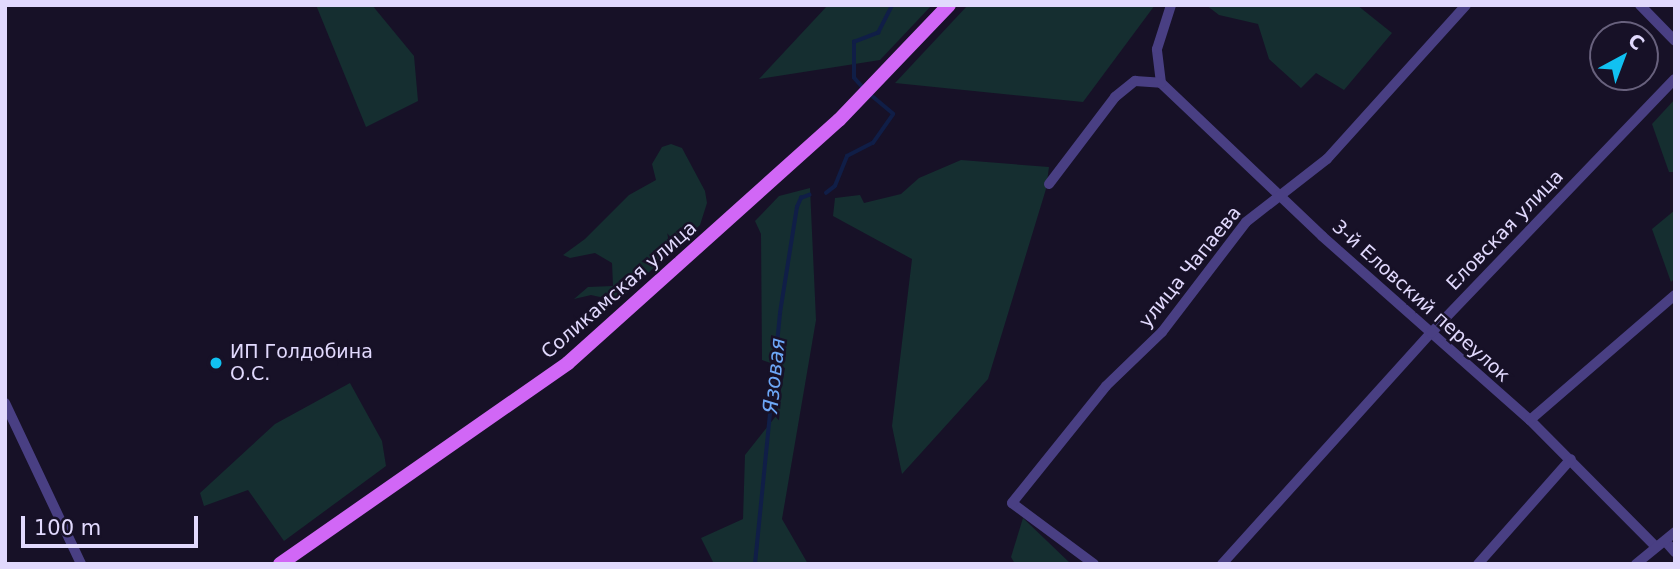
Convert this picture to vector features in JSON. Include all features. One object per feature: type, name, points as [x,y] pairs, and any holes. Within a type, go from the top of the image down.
[{"type":"main road","name":"Соликамская улица","points":[[280,564],[568,363],[839,120],[949,5]]},
{"type":"street","points":[[1049,184],[1115,97],[1135,81],[1161,83],[1157,49],[1171,5]]},
{"type":"street","name":"улица Чапаева","points":[[1094,564],[1012,503],[1106,386],[1162,332],[1246,222],[1327,159],[1466,5]]},
{"type":"street","points":[[1640,5],[1675,41]]},
{"type":"street","name":"Еловская улица","points":[[1222,564],[1431,333],[1675,79]]},
{"type":"street","name":"3-й Еловский переулок","points":[[1161,83],[1281,197],[1530,420],[1660,544],[1675,552]]},
{"type":"street","points":[[1530,420],[1675,295]]},
{"type":"street","points":[[5,403],[81,564]]},
{"type":"street","points":[[1478,564],[1572,459]]},
{"type":"street","points":[[1636,564],[1675,532]]},
{"type":"green space","points":[[316,5],[372,5],[414,56],[418,101],[366,127]]},
{"type":"green space","points":[[828,5],[932,5],[880,60],[759,79]]},
{"type":"green space","points":[[968,5],[1155,5],[1083,102],[895,83]]},
{"type":"green space","points":[[1206,5],[1357,5],[1392,33],[1344,90],[1316,73],[1301,88],[1269,59],[1258,24],[1219,15]]},
{"type":"green space","points":[[1675,99],[1675,172],[1669,172],[1652,124]]},
{"type":"green space","points":[[671,144],[682,148],[705,191],[707,203],[700,225],[618,301],[591,295],[574,299],[588,287],[613,286],[612,263],[595,253],[570,258],[563,255],[585,239],[629,195],[656,180],[652,164],[662,147]]},
{"type":"green space","points":[[961,160],[1049,167],[1046,189],[988,379],[902,474],[892,426],[912,259],[833,216],[835,198],[860,195],[864,203],[901,194],[919,178]]},
{"type":"green space","points":[[810,188],[816,320],[782,519],[808,564],[714,564],[701,538],[743,519],[745,455],[776,416],[785,368],[762,360],[761,234],[755,221],[779,196]]},
{"type":"green space","points":[[1675,210],[1675,278],[1671,282],[1652,229]]},
{"type":"green space","points":[[350,383],[382,441],[386,466],[284,541],[248,490],[204,506],[200,493],[275,424]]},
{"type":"green space","points":[[1023,518],[1071,564],[1015,564],[1011,557]]},
{"type":"waterway","name":"Язовая","points":[[863,88],[854,78],[854,42],[878,33],[892,5]]},
{"type":"waterway","name":"Язовая","points":[[826,193],[835,186],[847,156],[873,143],[893,114],[868,93]]},
{"type":"waterway","name":"Язовая","points":[[755,564],[780,313],[797,207],[801,198],[809,195]]},
{"type":"place","name":"ИП Голдобина О.С.","points":[[216,363]]}]
